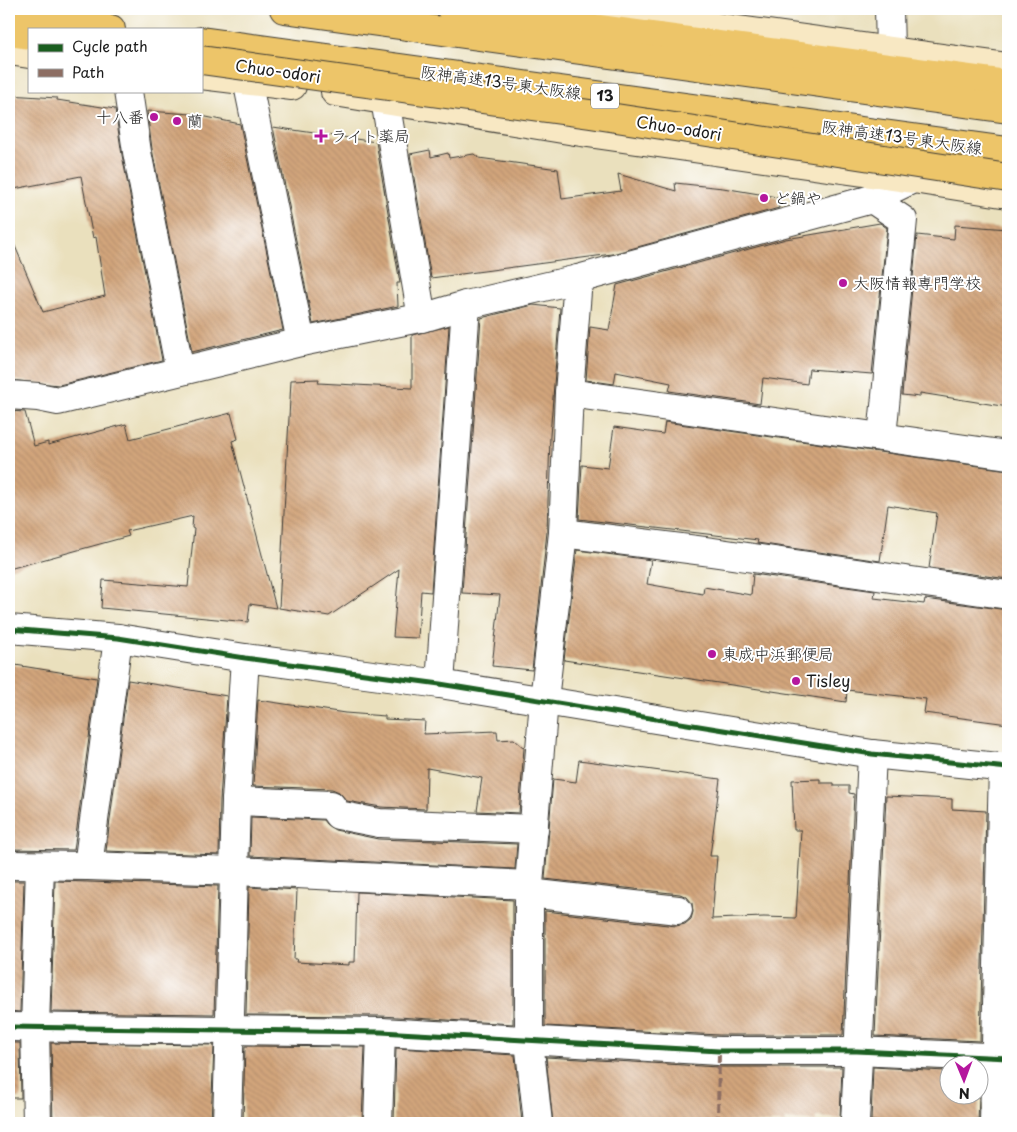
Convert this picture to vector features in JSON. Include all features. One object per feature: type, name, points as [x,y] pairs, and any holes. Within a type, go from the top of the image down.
[{"type":"main road","points":[[284,9],[1008,109]]},
{"type":"main road","points":[[451,9],[1008,84]]},
{"type":"main road","points":[[9,15],[104,28]]},
{"type":"main road","points":[[9,32],[28,35]]},
{"type":"main road","name":"阪神高速13号東大阪線","points":[[202,41],[1008,151]]},
{"type":"main road","name":"Chuo-odori","points":[[202,60],[590,114],[1008,178]]},
{"type":"street","points":[[586,9],[1008,66]]},
{"type":"street","points":[[889,9],[890,50]]},
{"type":"street","points":[[9,51],[28,54]]},
{"type":"street","points":[[202,75],[384,100],[581,132],[1008,194]]},
{"type":"street","points":[[247,80],[301,342]]},
{"type":"street","points":[[128,92],[139,162],[180,372]]},
{"type":"street","points":[[384,100],[422,318]]},
{"type":"street","points":[[9,395],[38,397],[58,401],[301,342],[422,318],[466,305],[578,279],[872,199],[913,179]]},
{"type":"street","points":[[872,199],[903,220],[882,437]]},
{"type":"street","points":[[538,1123],[530,1041],[529,889],[544,700],[563,533],[568,393],[578,279]]},
{"type":"street","points":[[440,684],[466,305]]},
{"type":"street","points":[[568,393],[1008,454]]},
{"type":"street","points":[[563,533],[712,552],[1008,595]]},
{"type":"street","points":[[9,629],[118,638],[245,658],[440,684],[872,754],[1006,767],[1002,1058],[994,1123]]},
{"type":"street","points":[[88,866],[118,638]]},
{"type":"street","points":[[227,1123],[236,801],[245,658]]},
{"type":"street","points":[[855,1123],[872,754]]},
{"type":"street","points":[[236,801],[331,805],[338,815],[379,823],[534,829]]},
{"type":"street","points":[[9,865],[235,871],[529,889],[678,910]]},
{"type":"street","points":[[36,1123],[22,1028],[40,866]]},
{"type":"street","points":[[22,1028],[381,1032],[719,1050],[858,1051],[1002,1058]]},
{"type":"street","points":[[378,1123],[381,1032]]},
{"type":"building","points":[[9,95],[57,98],[57,100],[115,109],[122,155],[162,360],[59,385],[9,380],[9,232],[43,312],[105,296],[96,237],[93,238],[81,176],[9,190]]},
{"type":"building","points":[[147,111],[192,114],[240,124],[283,330],[192,352],[152,149]]},
{"type":"building","points":[[273,127],[376,142],[400,283],[397,283],[398,306],[313,324]]},
{"type":"building","points":[[430,150],[431,157],[448,153],[449,158],[474,154],[479,158],[558,169],[562,199],[621,191],[618,174],[676,191],[675,183],[723,188],[777,197],[779,208],[612,254],[431,278],[410,154]]},
{"type":"building","points":[[880,223],[887,228],[872,374],[809,369],[807,384],[763,378],[760,404],[669,391],[671,383],[616,372],[614,384],[586,380],[590,327],[609,330],[617,285],[786,239]]},
{"type":"building","points":[[955,225],[1008,229],[1008,407],[920,393],[920,397],[902,395],[917,235],[954,239]]},
{"type":"building","points":[[533,305],[560,308],[550,436],[547,532],[532,670],[492,666],[500,595],[462,593],[481,318]]},
{"type":"building","points":[[449,326],[431,592],[421,591],[418,638],[393,637],[399,569],[329,616],[279,608],[291,380],[319,379],[318,383],[412,388],[412,335]]},
{"type":"building","points":[[9,411],[25,412],[34,446],[48,442],[48,445],[126,424],[130,439],[231,413],[238,439],[232,441],[276,608],[250,604],[248,622],[101,608],[103,580],[188,587],[194,529],[192,528],[193,516],[127,531],[129,536],[9,569]]},
{"type":"building","points":[[665,422],[1008,470],[1008,579],[929,568],[937,513],[888,505],[880,561],[757,543],[758,540],[579,519],[582,465],[608,468],[614,427],[663,434]]},
{"type":"building","points":[[577,550],[651,560],[647,584],[703,594],[704,587],[751,595],[753,574],[875,591],[874,598],[924,604],[925,599],[1008,610],[1008,724],[924,713],[926,699],[847,690],[846,702],[564,660]]},
{"type":"building","points":[[9,664],[97,678],[74,850],[9,849]]},
{"type":"building","points":[[128,680],[227,696],[220,800],[219,855],[106,851]]},
{"type":"building","points":[[258,700],[345,713],[385,716],[385,719],[425,721],[424,734],[497,731],[498,740],[514,739],[524,748],[519,813],[477,811],[482,778],[427,768],[426,809],[381,807],[347,801],[339,792],[332,789],[253,786]]},
{"type":"building","points":[[579,760],[720,779],[710,856],[717,856],[712,919],[796,918],[801,830],[794,830],[792,780],[820,779],[820,783],[834,783],[834,786],[849,786],[849,793],[854,794],[843,1035],[719,1035],[545,1026],[545,911],[676,926],[685,924],[691,919],[693,912],[692,903],[687,897],[680,894],[545,879],[553,779],[576,782]]},
{"type":"building","points":[[886,796],[952,799],[952,809],[986,811],[980,1041],[875,1036]]},
{"type":"building","points":[[251,817],[323,820],[335,830],[378,839],[517,844],[515,869],[250,856]]},
{"type":"building","points":[[9,881],[24,881],[20,1012],[9,1011]]},
{"type":"building","points":[[55,881],[218,886],[214,1014],[51,1012]]},
{"type":"building","points":[[249,887],[297,890],[294,959],[297,959],[296,962],[349,965],[349,962],[355,962],[357,892],[513,900],[513,1024],[381,1016],[246,1015]]},
{"type":"building","points":[[9,1043],[20,1043],[21,1098],[9,1098]]},
{"type":"building","points":[[51,1043],[214,1045],[211,1123],[53,1123]]},
{"type":"building","points":[[245,1046],[365,1047],[362,1121],[343,1121],[343,1123],[243,1123]]},
{"type":"building","points":[[396,1048],[515,1055],[522,1123],[394,1122]]},
{"type":"building","points":[[546,1057],[718,1067],[842,1067],[840,1119],[816,1117],[816,1121],[785,1120],[785,1123],[553,1123]]},
{"type":"building","points":[[873,1067],[940,1071],[940,1104],[979,1104],[978,1123],[871,1121]]},
{"type":"marked path","points":[[718,1123],[719,1051]]},
{"type":"cycle path","points":[[9,629],[118,638],[245,658],[440,684],[872,754],[1008,768]]},
{"type":"cycle path","points":[[9,1027],[381,1032],[719,1051],[857,1051],[1008,1058]]},
{"type":"place","name":"十八番","points":[[154,117]]},
{"type":"place","name":"蘭","points":[[177,121]]},
{"type":"place","name":"ライト薬局","points":[[321,136]]},
{"type":"place","name":"ど鍋や","points":[[764,198]]},
{"type":"place","name":"大阪情報専門学校","points":[[843,283]]},
{"type":"place","name":"東成中浜郵便局","points":[[712,654]]},
{"type":"place","name":"Tisley","points":[[796,681]]}]
